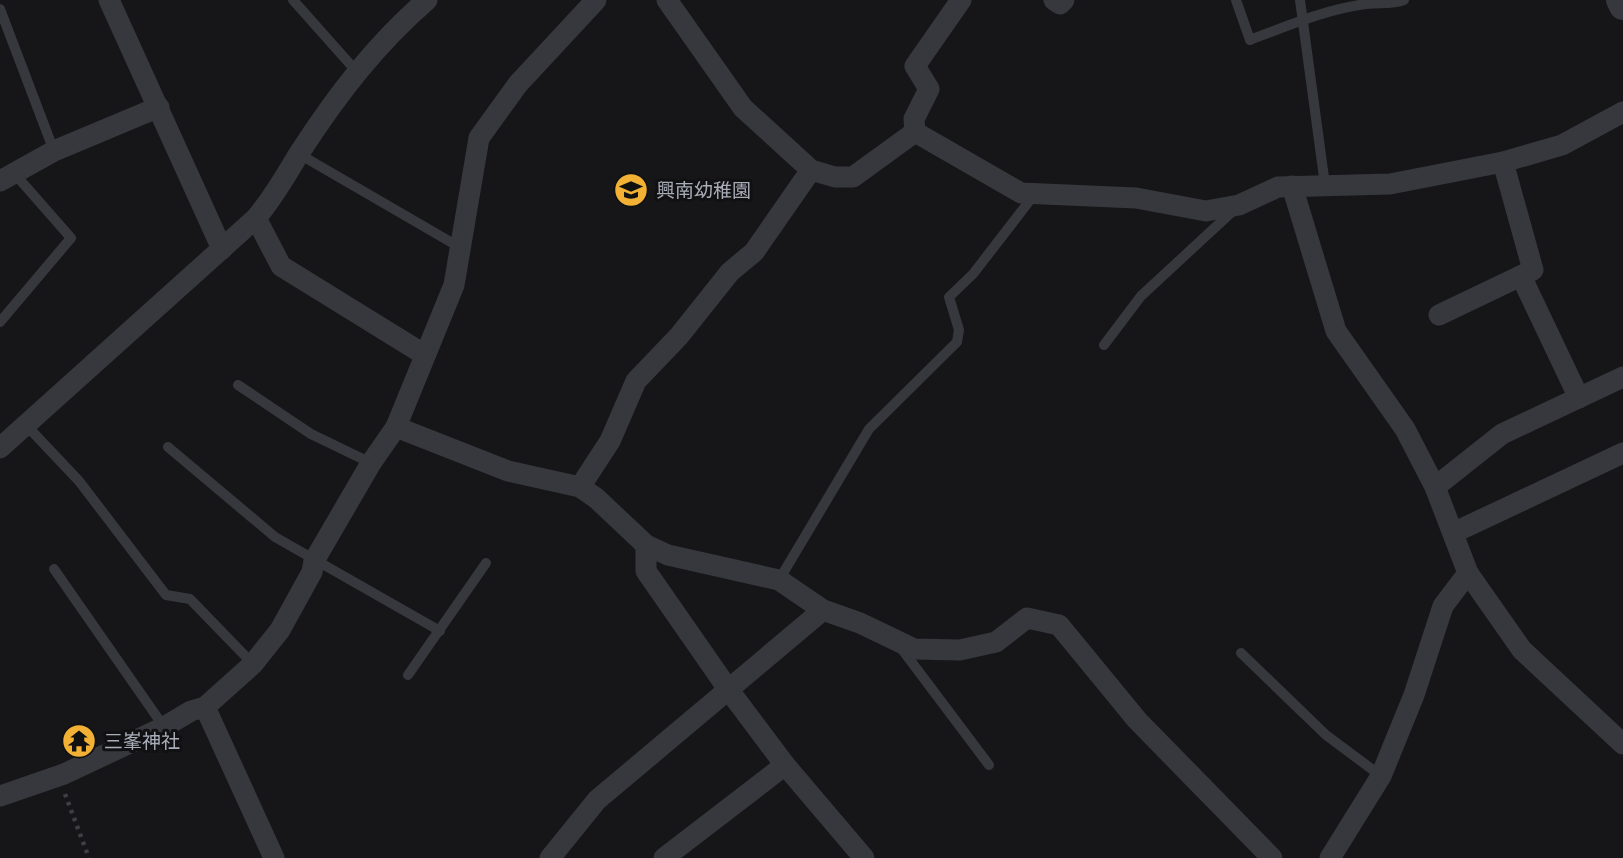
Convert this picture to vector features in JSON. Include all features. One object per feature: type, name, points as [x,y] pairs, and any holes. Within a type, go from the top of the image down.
[{"type":"street","points":[[109,0],[222,248]]},
{"type":"street","points":[[0,448],[256,218],[277,194],[299,154],[357,72],[391,31],[427,0]]},
{"type":"street","points":[[0,796],[64,774],[164,727],[191,711],[205,708],[253,664],[280,629],[312,572],[314,561],[371,463],[396,427],[454,285],[479,138],[518,84],[596,0]]},
{"type":"street","points":[[667,0],[743,108],[811,170],[835,177],[853,177],[915,132]]},
{"type":"street","points":[[915,132],[914,119],[929,89],[915,66],[961,0]]},
{"type":"street","points":[[1054,0],[1060,4],[1065,0]]},
{"type":"street","points":[[1620,0],[1623,6]]},
{"type":"street","points":[[7,177],[54,151],[159,107]]},
{"type":"street","points":[[915,132],[1021,193],[1136,198],[1206,211],[1239,205],[1278,187],[1390,184],[1503,162],[1562,145],[1623,112]]},
{"type":"street","points":[[1439,315],[1533,270],[1503,162]]},
{"type":"street","points":[[580,487],[610,441],[636,381],[679,336],[730,272],[754,252],[811,170]]},
{"type":"street","points":[[1292,186],[1336,331],[1405,429],[1435,487],[1468,573],[1522,650],[1623,744]]},
{"type":"street","points":[[256,218],[281,266],[425,355]]},
{"type":"street","points":[[1521,276],[1579,398]]},
{"type":"street","points":[[1435,487],[1502,434],[1579,398],[1620,385]]},
{"type":"street","points":[[396,427],[508,471],[580,487],[596,498],[646,545],[668,555],[779,580],[823,610],[914,649],[960,650],[996,642],[1027,618],[1059,625],[1137,720],[1272,858]]},
{"type":"street","points":[[1453,533],[1623,453]]},
{"type":"street","points":[[646,545],[646,571],[728,689],[785,765],[864,858]]},
{"type":"street","points":[[1330,858],[1381,776],[1414,695],[1443,606],[1468,573]]},
{"type":"street","points":[[550,858],[597,800],[823,610]]},
{"type":"street","points":[[205,708],[274,858]]},
{"type":"street","points":[[664,858],[785,765]]},
{"type":"lane","points":[[293,0],[357,72]]},
{"type":"lane","points":[[1236,0],[1250,40],[1303,19],[1367,4],[1394,4],[1404,0]]},
{"type":"lane","points":[[1300,0],[1325,185]]},
{"type":"lane","points":[[0,9],[54,151]]},
{"type":"lane","points":[[299,154],[461,248]]},
{"type":"lane","points":[[0,322],[71,238],[7,177]]},
{"type":"lane","points":[[779,580],[869,429],[957,342],[959,330],[948,297],[973,274],[1034,195]]},
{"type":"lane","points":[[1104,345],[1141,296],[1239,205]]},
{"type":"lane","points":[[238,385],[311,434],[371,463]]},
{"type":"lane","points":[[26,425],[79,481],[166,594],[190,599],[253,664]]},
{"type":"lane","points":[[168,447],[275,537],[440,631]]},
{"type":"lane","points":[[408,676],[486,563]]},
{"type":"lane","points":[[54,569],[164,727]]},
{"type":"lane","points":[[895,640],[989,765]]},
{"type":"lane","points":[[1241,653],[1326,735],[1381,776]]},
{"type":"path","points":[[63,787],[89,858]]},
{"type":"place","name":"興南幼稚園","points":[[631,190]]},
{"type":"place","name":"三峯神社","points":[[79,741]]}]
